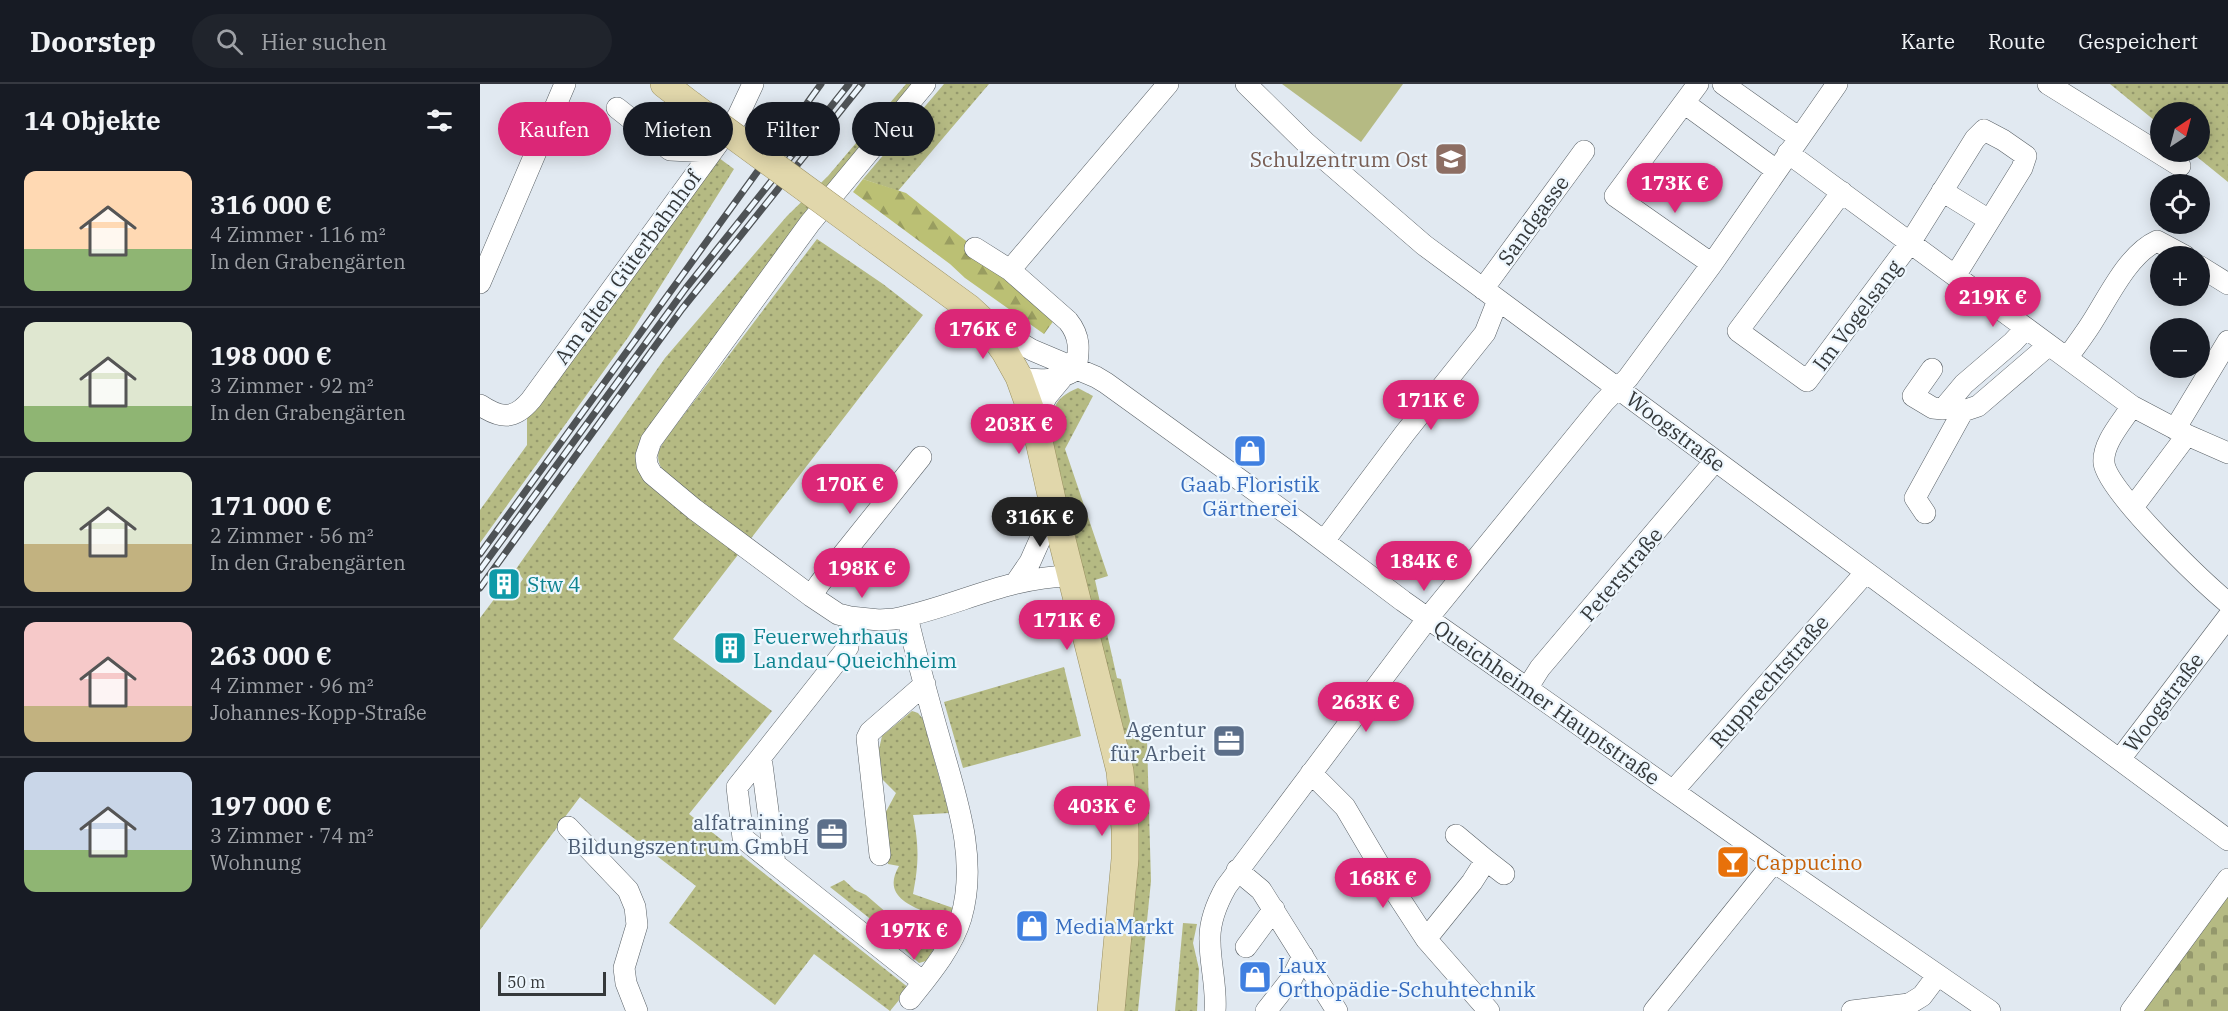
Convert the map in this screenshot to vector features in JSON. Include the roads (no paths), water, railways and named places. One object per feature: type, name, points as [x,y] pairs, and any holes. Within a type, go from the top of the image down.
[{"type":"main road","points":[[664,84],[969,308],[983,321],[1000,344],[1019,377],[1034,419],[1054,508],[1115,747],[1124,800],[1125,860],[1111,1011]]},
{"type":"street","name":"Am alten Güterbahnhof","points":[[733,122],[753,84]]},
{"type":"street","points":[[925,84],[810,223],[648,448],[647,465],[652,474],[744,547],[811,597],[838,614],[879,620],[907,616],[1017,581],[1046,576],[1071,576]]},
{"type":"street","points":[[1010,270],[1168,84]]},
{"type":"street","name":"Woogstraße","points":[[1246,84],[1306,143],[1417,239],[2228,840]]},
{"type":"street","points":[[1698,84],[1615,196],[1712,264]]},
{"type":"street","points":[[1724,84],[1787,153]]},
{"type":"street","points":[[1215,1011],[1210,929],[1220,898],[1237,870],[1428,618],[1628,378],[1712,264],[1837,84]]},
{"type":"street","points":[[2048,84],[2180,166]]},
{"type":"street","points":[[480,283],[567,86]]},
{"type":"street","points":[[1684,103],[1787,153]]},
{"type":"street","points":[[617,108],[623,113]]},
{"type":"street","points":[[1910,243],[1975,139],[1984,130],[2026,156],[2022,168],[1955,276]]},
{"type":"street","name":"Sandgasse","points":[[1324,541],[1392,449],[1485,333],[1490,295],[1584,151]]},
{"type":"street","name":"Im Vogelsang","points":[[1787,153],[2132,406],[2181,432],[2228,453]]},
{"type":"street","name":"Am alten Güterbahnhof","points":[[480,405],[495,414],[507,416],[524,408],[707,156]]},
{"type":"street","points":[[1942,191],[1989,220]]},
{"type":"street","name":"Im Vogelsang","points":[[1842,192],[1738,332],[1807,381],[1910,243]]},
{"type":"street","points":[[2067,358],[2141,251],[2157,241],[2166,246]]},
{"type":"street","points":[[975,248],[1010,270],[1060,312],[1074,329],[1079,342],[1069,374],[1047,396],[1034,419]]},
{"type":"street","points":[[2210,273],[2228,284]]},
{"type":"street","name":"Queichheimer Hauptstraße","points":[[983,321],[1032,350],[1049,357],[1069,374]]},
{"type":"street","points":[[1932,369],[1913,396],[1934,408],[1943,409],[1964,384],[2026,328]]},
{"type":"street","points":[[2133,507],[2181,432],[2228,341]]},
{"type":"street","points":[[1925,513],[1915,498],[1963,411],[1978,406],[2049,345]]},
{"type":"street","points":[[1019,377],[1049,357]]},
{"type":"street","name":"Queichheimer Hauptstraße","points":[[1019,377],[1036,380],[1069,374],[1096,377],[1114,388],[1324,541],[1379,584],[1990,1011]]},
{"type":"street","points":[[2132,406],[2111,440],[2104,462],[2110,478],[2180,558],[2228,603]]},
{"type":"street","points":[[811,597],[921,457]]},
{"type":"street","name":"Peterstraße","points":[[1528,687],[1540,668],[1716,461]]},
{"type":"street","points":[[1017,581],[1030,562],[1054,508]]},
{"type":"street","name":"Rupprechtstraße","points":[[1673,791],[1866,572]]},
{"type":"street","points":[[850,617],[848,646],[736,787],[743,838],[916,991],[956,932],[963,910],[968,874],[960,814],[907,616]]},
{"type":"street","name":"Woogstraße","points":[[2120,759],[2228,617]]},
{"type":"street","points":[[880,855],[867,738],[870,732],[925,684]]},
{"type":"street","points":[[761,757],[775,864]]},
{"type":"street","points":[[1311,773],[1345,807],[1389,883],[1426,939],[1490,1011]]},
{"type":"street","points":[[568,827],[628,890],[635,907],[637,925],[624,968],[626,983],[637,1011]]},
{"type":"street","points":[[1456,835],[1504,874]]},
{"type":"street","points":[[1426,939],[1472,882],[1486,860]]},
{"type":"street","points":[[1654,1011],[1774,862]]},
{"type":"street","points":[[1237,870],[1254,883],[1274,909],[1337,1011]]},
{"type":"street","points":[[2131,1011],[2228,879]]},
{"type":"street","points":[[1246,946],[1274,909]]},
{"type":"street","points":[[1266,1011],[1292,978],[1303,956]]},
{"type":"street","points":[[1852,1011],[1909,1004],[1922,996],[1937,976]]},
{"type":"railway","points":[[480,554],[821,84]]},
{"type":"railway","points":[[480,570],[686,288],[849,84]]},
{"type":"railway","points":[[480,588],[682,309],[862,84]]},
{"type":"place","name":"Schulzentrum Ost","points":[[1451,159]]},
{"type":"place","name":"Gaab Floristik Gärtnerei","points":[[1250,451]]},
{"type":"place","name":"Stw 4","points":[[504,584]]},
{"type":"place","name":"Feuerwehrhaus Landau-Queichheim","points":[[730,648]]},
{"type":"place","name":"Agentur für Arbeit","points":[[1229,741]]},
{"type":"place","name":"alfatraining Bildungszentrum GmbH","points":[[832,834]]},
{"type":"place","name":"Cappucino","points":[[1733,862]]},
{"type":"place","name":"MediaMarkt","points":[[1032,926]]},
{"type":"place","name":"Laux Orthopädie-Schuhtechnik","points":[[1255,977]]}]
